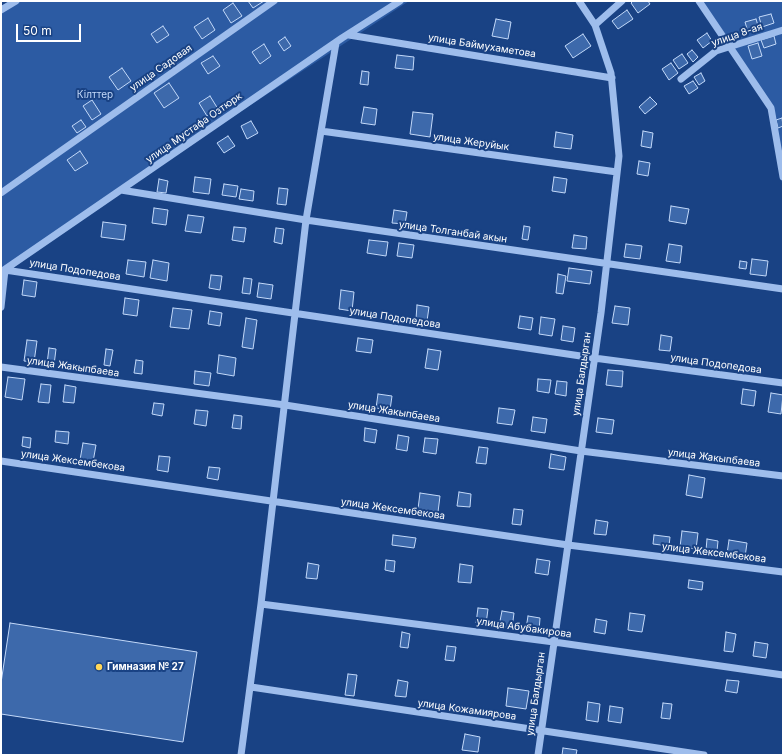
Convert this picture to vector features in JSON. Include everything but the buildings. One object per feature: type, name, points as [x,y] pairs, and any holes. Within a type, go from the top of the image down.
[{"type":"street","points":[[1,10],[16,1]]},
{"type":"street","name":"улица Садовая","points":[[1,193],[274,1]]},
{"type":"street","name":"улица Мустафа Озтюрк","points":[[3,271],[336,43],[400,1]]},
{"type":"street","name":"улица Балдырган","points":[[538,755],[607,264],[619,156],[612,78],[595,25],[579,1]]},
{"type":"street","points":[[595,25],[622,1]]},
{"type":"street","points":[[699,1],[771,108],[779,132],[783,177]]},
{"type":"street","name":"улица 8-ая","points":[[681,79],[716,51],[783,30]]},
{"type":"street","name":"улица Баймухаметова","points":[[349,35],[612,78]]},
{"type":"street","points":[[241,755],[262,604],[272,501],[285,405],[306,220],[336,43]]},
{"type":"street","name":"улица Жеруйык","points":[[321,131],[617,172]]},
{"type":"street","name":"улица Толганбай акын","points":[[122,190],[306,220],[783,289]]},
{"type":"street","points":[[1,307],[3,271]]},
{"type":"street","name":"улица Подопедова","points":[[3,271],[594,358],[783,383]]},
{"type":"street","name":"улица Жакыпбаева","points":[[1,367],[285,405],[581,451],[783,476]]},
{"type":"street","name":"улица Жексембекова","points":[[1,461],[568,545],[783,572]]},
{"type":"street","name":"улица Абубакирова","points":[[262,604],[554,642],[783,675]]},
{"type":"street","name":"улица Кожамиярова","points":[[251,687],[704,755]]},
{"type":"green space","name":"Кілттер","points":[[12,1],[409,1],[1,269],[1,8]]},
{"type":"green space","points":[[699,1],[783,1],[783,190],[771,113]]},
{"type":"place","name":"Гимназия № 27","points":[[99,667]]}]
